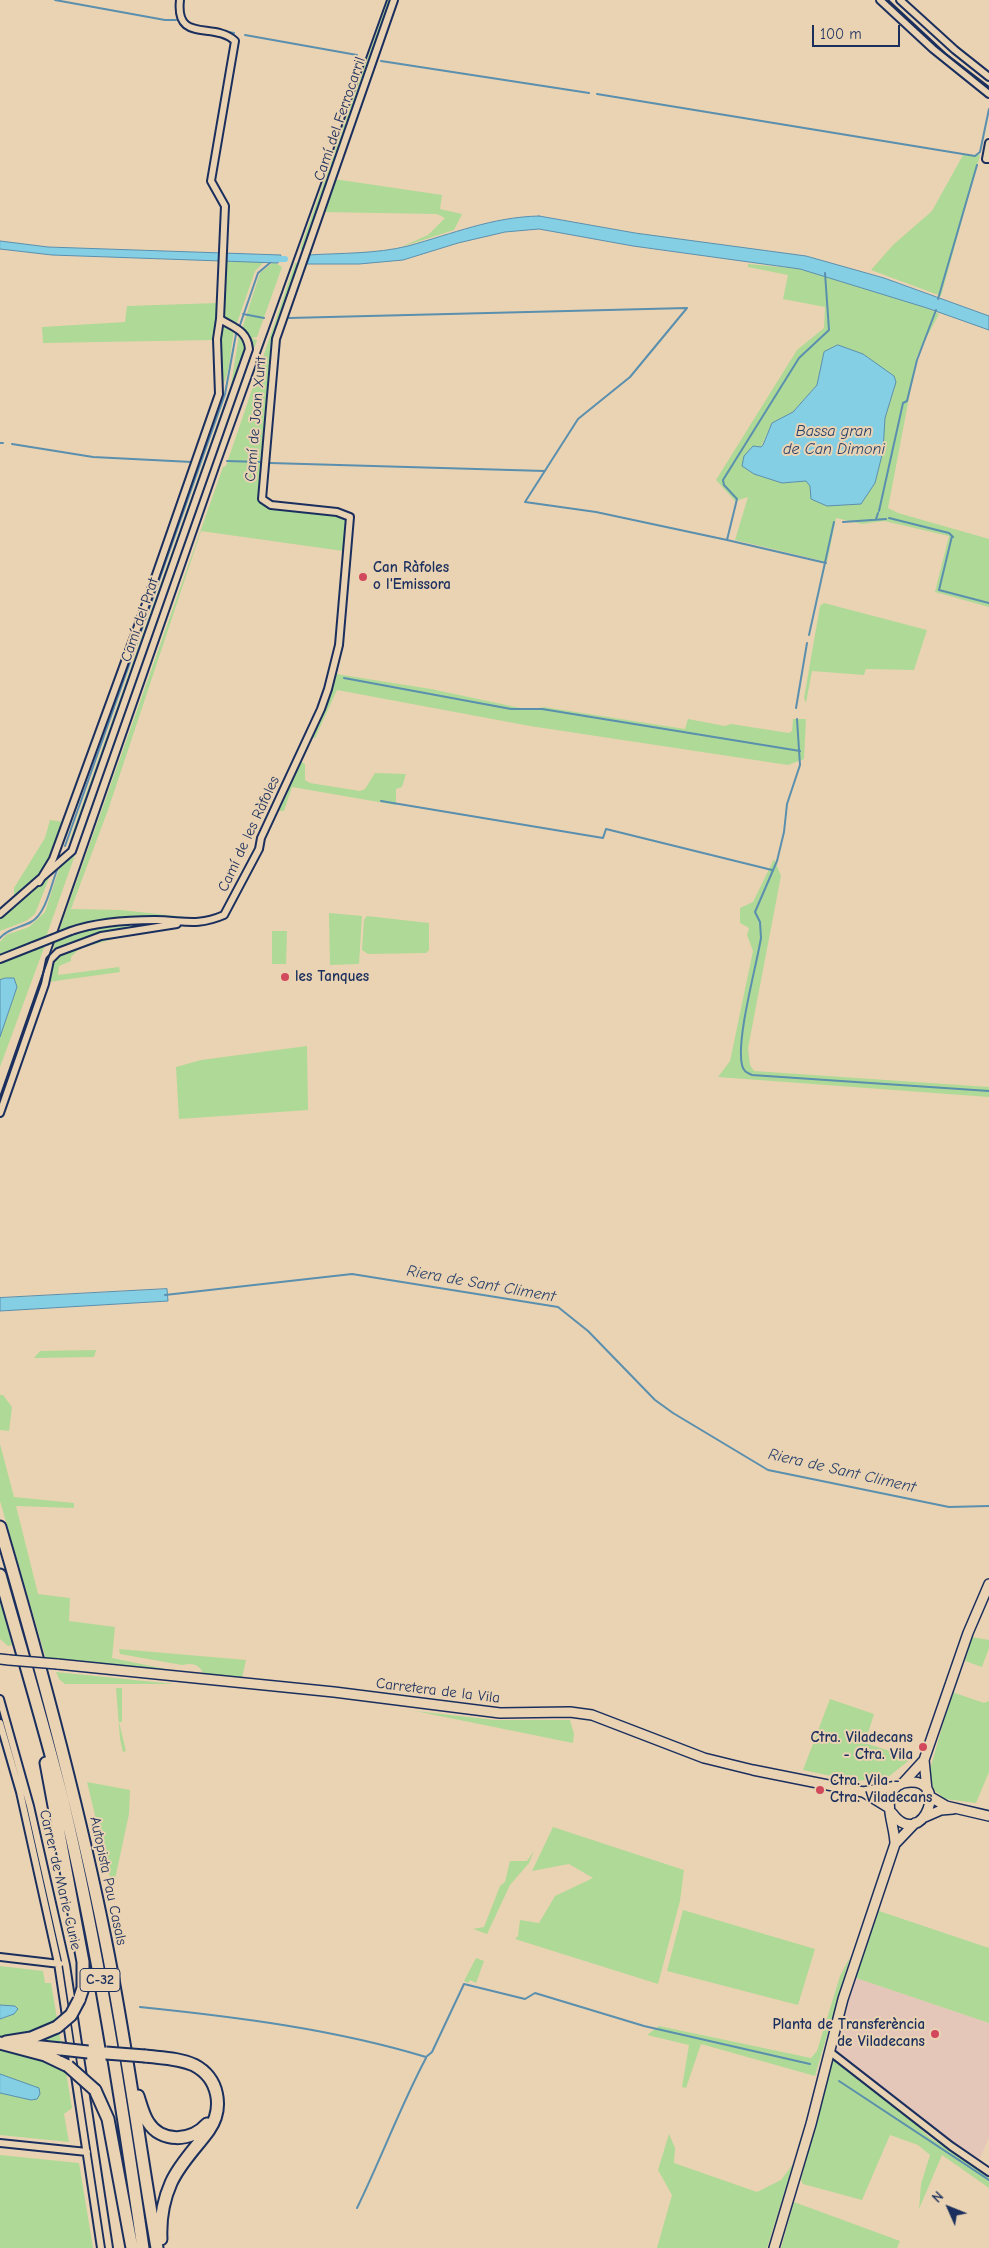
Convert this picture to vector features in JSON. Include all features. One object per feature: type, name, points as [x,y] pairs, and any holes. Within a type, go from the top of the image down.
[{"type":"highway","name":"Autopista Pau Casals","points":[[0,1527],[35,1645],[74,1796],[105,1939],[159,2248]]},
{"type":"highway","name":"Autopista Pau Casals","points":[[0,1575],[62,1800],[90,1924],[113,2055],[142,2248]]},
{"type":"highway","points":[[0,2043],[30,2038],[57,2027],[71,2015],[83,1988],[83,1962],[48,1780],[40,1716]]},
{"type":"highway","points":[[0,2043],[145,2056],[194,2065],[212,2082],[217,2097],[218,2111],[213,2123],[181,2165],[165,2200],[159,2248]]},
{"type":"highway","points":[[0,2043],[45,2055],[68,2066],[95,2090],[108,2119],[132,2248]]},
{"type":"highway","points":[[128,2064],[145,2117],[152,2128],[164,2136],[180,2138],[200,2131],[212,2117],[217,2097]]},
{"type":"main road","points":[[895,1844],[890,1796],[924,1760],[968,1634],[989,1584]]},
{"type":"main road","name":"Carretera de la Vila","points":[[4,1659],[316,1690],[500,1713],[583,1713],[603,1717],[679,1749],[718,1762],[863,1792]]},
{"type":"main road","points":[[924,1760],[930,1806],[925,1817]]},
{"type":"main road","points":[[863,1792],[916,1782],[928,1793],[956,1809]]},
{"type":"main road","points":[[863,1792],[890,1810],[900,1822],[915,1823]]},
{"type":"main road","points":[[774,2248],[811,2124],[843,2000],[895,1844],[915,1823],[941,1810],[956,1809],[989,1816]]},
{"type":"street","points":[[39,882],[56,850],[219,394],[217,339],[220,319],[225,206],[211,181],[235,41],[229,36],[189,28],[183,23],[179,14],[180,0]]},
{"type":"street","name":"Camí del Ferrocarril","points":[[308,246],[394,0]]},
{"type":"street","points":[[880,0],[933,49],[989,94]]},
{"type":"street","points":[[900,0],[955,50],[989,77]]},
{"type":"street","points":[[989,143],[986,158],[989,159]]},
{"type":"street","name":"Camí de Joan Xurit","points":[[308,246],[276,339],[262,499],[271,505],[337,512],[350,516],[339,645]]},
{"type":"street","name":"Camí del Prat","points":[[0,914],[39,882],[72,851],[249,349],[248,339],[244,332],[220,319]]},
{"type":"street","name":"Camí de les Ràfoles","points":[[0,959],[84,926],[157,920],[181,923],[206,921],[224,915],[259,848],[261,838],[321,709],[339,645]]},
{"type":"street","points":[[0,1113],[45,984],[50,960],[58,952],[101,936],[181,923]]},
{"type":"street","name":"Carrer de Marie Curie","points":[[0,1699],[30,1806],[66,1965],[109,2248]]},
{"type":"street","name":"Carrer de Marie Curie","points":[[0,1723],[20,1792],[58,1963],[101,2248]]},
{"type":"street","points":[[0,1958],[66,1965]]},
{"type":"street","points":[[829,2051],[951,2146],[989,2172]]},
{"type":"street","points":[[0,2143],[87,2152]]},
{"type":"shaded area","points":[[853,1977],[989,2023],[989,2137],[979,2161],[950,2142],[832,2051]]},
{"type":"green space","points":[[388,0],[393,0],[304,251],[300,249]]},
{"type":"green space","points":[[963,155],[980,155],[941,296],[871,270],[893,245],[932,211]]},
{"type":"green space","points":[[334,179],[442,195],[440,209],[462,214],[454,230],[401,247],[428,235],[445,218],[437,214],[322,212]]},
{"type":"green space","points":[[265,261],[255,271],[236,326],[223,316],[226,262]]},
{"type":"green space","points":[[274,262],[282,267],[257,337],[251,338],[242,329],[260,273]]},
{"type":"green space","points":[[295,263],[299,263],[274,340],[259,500],[266,508],[344,515],[349,523],[343,551],[201,531],[108,810],[71,909],[121,910],[204,919],[112,919],[76,925],[59,931],[223,467],[226,466]]},
{"type":"green space","points":[[748,264],[800,269],[927,308],[939,314],[917,356],[888,508],[898,513],[989,539],[989,607],[935,592],[949,536],[884,521],[862,524],[836,518],[827,562],[735,540],[748,497],[735,501],[716,480],[797,350],[824,328],[825,307],[783,299],[788,275],[748,267]],"holes":[[[838,345],[863,354],[894,376],[895,387],[885,418],[883,451],[875,483],[861,504],[810,486],[806,481],[782,483],[754,474],[742,466],[744,456],[761,447],[772,423],[793,412],[817,385],[824,352]]]},
{"type":"green space","points":[[218,303],[213,340],[43,343],[42,327],[125,322],[127,306]]},
{"type":"green space","points":[[222,326],[234,332],[229,366],[223,385],[219,340]]},
{"type":"green space","points":[[239,335],[257,340],[46,937],[0,956],[0,942],[6,935],[29,927],[45,912],[61,863],[73,853],[76,832],[69,842],[231,385]]},
{"type":"green space","points":[[824,603],[927,630],[914,670],[866,669],[864,675],[812,671],[806,703],[804,698],[820,606]]},
{"type":"green space","points":[[336,674],[431,689],[530,710],[544,707],[685,729],[688,719],[725,726],[731,724],[789,733],[792,731],[793,719],[806,719],[804,759],[788,765],[530,726],[337,690],[315,738],[312,738]]},
{"type":"green space","points":[[301,762],[305,764],[305,780],[310,783],[360,791],[365,789],[375,773],[406,774],[402,787],[396,789],[396,805],[292,787],[284,811],[279,811]]},
{"type":"green space","points":[[50,820],[64,822],[51,859],[42,873],[14,898],[14,888],[45,838]]},
{"type":"green space","points":[[774,859],[781,876],[748,1048],[750,1065],[754,1071],[989,1087],[989,1097],[718,1077],[730,1061],[753,951],[747,935],[749,928],[740,923],[740,908],[753,902]]},
{"type":"green space","points":[[51,873],[35,914],[26,921],[0,931],[0,918],[6,910]]},
{"type":"green space","points":[[329,913],[362,916],[359,964],[330,965]]},
{"type":"green space","points":[[367,916],[429,923],[429,950],[426,953],[368,954],[362,950],[364,920]]},
{"type":"green space","points":[[155,924],[121,929],[53,951],[55,942],[93,929]]},
{"type":"green space","points":[[272,931],[287,931],[286,964],[272,964]]},
{"type":"green space","points":[[121,934],[116,938],[79,949],[71,957],[71,961],[59,966],[58,975],[119,967],[120,972],[48,982],[55,957],[89,942]]},
{"type":"green space","points":[[45,945],[0,1067],[0,1037],[17,987],[6,978],[0,980],[0,962]]},
{"type":"green space","points":[[307,1046],[308,1110],[179,1119],[176,1067],[201,1060]]},
{"type":"green space","points":[[96,1350],[94,1357],[34,1358],[40,1351]]},
{"type":"green space","points":[[0,1395],[3,1395],[12,1407],[9,1431],[0,1430]]},
{"type":"green space","points":[[0,1444],[14,1497],[74,1503],[74,1508],[16,1506],[38,1594],[70,1598],[69,1621],[115,1627],[112,1658],[185,1673],[46,1659],[0,1501]]},
{"type":"green space","points":[[0,1599],[12,1645],[8,1646],[0,1639]]},
{"type":"green space","points":[[972,1637],[989,1640],[989,1648],[982,1667],[965,1661]]},
{"type":"green space","points":[[119,1649],[246,1660],[242,1678],[205,1676],[199,1667],[193,1664],[182,1665],[120,1654]]},
{"type":"green space","points":[[56,1672],[174,1684],[65,1684],[59,1679]]},
{"type":"green space","points":[[116,1688],[122,1688],[122,1722],[119,1722],[126,1751],[123,1752],[120,1739]]},
{"type":"green space","points":[[952,1692],[984,1703],[989,1701],[989,1772],[976,1803],[945,1799],[934,1790],[929,1773]]},
{"type":"green space","points":[[830,1699],[874,1714],[865,1743],[912,1758],[887,1778],[855,1781],[803,1770]]},
{"type":"green space","points":[[415,1711],[495,1720],[570,1720],[574,1734],[573,1743]]},
{"type":"green space","points":[[87,1782],[130,1790],[129,1814],[112,1886]]},
{"type":"green space","points":[[553,1827],[684,1870],[680,1901],[658,1984],[515,1939],[518,1936],[520,1920],[539,1923],[555,1896],[593,1878],[569,1864],[532,1871]]},
{"type":"green space","points":[[534,1851],[529,1863],[510,1885],[487,1934],[473,1929],[484,1927],[500,1886],[505,1882],[510,1861],[527,1861]]},
{"type":"green space","points":[[683,1910],[815,1949],[798,2005],[667,1971]]},
{"type":"green space","points":[[876,1910],[989,1948],[989,2023],[853,1977]]},
{"type":"green space","points":[[850,1957],[815,2076],[701,2044],[686,2088],[682,2087],[689,2045],[647,2035],[659,2026],[811,2058],[817,2051],[840,1976]]},
{"type":"green space","points":[[476,1958],[484,1961],[476,1983],[470,1980],[468,1983],[464,1981]]},
{"type":"green space","points":[[0,1966],[43,1971],[45,1983],[51,1983],[72,2108],[64,2114],[69,2142],[0,2135]]},
{"type":"green space","points":[[832,2058],[906,2115],[929,2137],[989,2175],[989,2188],[942,2155],[919,2209],[921,2184],[930,2155],[918,2145],[890,2135],[862,2200],[803,2184],[801,2180]]},
{"type":"green space","points":[[669,2134],[675,2148],[674,2163],[757,2192],[781,2180],[793,2164],[767,2248],[657,2248],[672,2195],[658,2170]]},
{"type":"green space","points":[[0,2155],[79,2163],[93,2248],[0,2248]]},
{"type":"green space","points":[[794,2202],[900,2241],[897,2248],[781,2248]]},
{"type":"water","points":[[539,216],[635,233],[806,256],[884,278],[989,316],[989,330],[927,308],[800,269],[633,246],[539,229],[505,232],[458,243],[403,260],[359,264],[304,264],[308,255],[396,249],[505,219]]},
{"type":"water","points":[[0,241],[48,247],[281,255],[278,263],[52,255],[0,249]]},
{"type":"water","name":"Bassa gran de Can Dimoni","points":[[838,345],[863,354],[894,376],[896,382],[885,418],[883,451],[875,483],[861,504],[827,506],[811,499],[810,486],[806,481],[782,483],[754,474],[742,466],[744,456],[753,446],[761,447],[763,445],[772,423],[793,412],[817,385],[824,352]]},
{"type":"water","points":[[14,978],[17,987],[0,1037],[0,980]]},
{"type":"water","points":[[167,1289],[168,1301],[0,1311],[0,1298]]},
{"type":"water","points":[[0,2005],[15,2006],[18,2009],[14,2014],[0,2019]]},
{"type":"water","points":[[0,2074],[39,2088],[40,2094],[37,2099],[31,2100],[0,2093]]},
{"type":"waterway","points":[[55,0],[165,20],[176,20]]},
{"type":"waterway","points":[[223,31],[234,33]]},
{"type":"waterway","points":[[245,35],[357,55]]},
{"type":"waterway","points":[[381,61],[589,93]]},
{"type":"waterway","points":[[597,94],[975,156],[980,152],[989,109]]},
{"type":"waterway","points":[[938,299],[977,165]]},
{"type":"waterway","points":[[271,259],[285,259]]},
{"type":"waterway","points":[[240,325],[258,273],[271,262]]},
{"type":"waterway","points":[[289,318],[687,308],[630,377],[578,419],[525,502],[596,512],[727,540],[737,499],[724,485],[723,480],[799,358],[829,330],[825,273]]},
{"type":"waterway","points":[[879,511],[903,403],[907,401],[917,360],[936,310]]},
{"type":"waterway","points":[[243,314],[264,318]]},
{"type":"waterway","points":[[65,846],[225,394],[236,334]]},
{"type":"waterway","points":[[12,444],[93,457],[192,462]]},
{"type":"waterway","points":[[227,461],[260,462]]},
{"type":"waterway","points":[[270,463],[545,471]]},
{"type":"waterway","points":[[876,519],[878,513]]},
{"type":"waterway","points":[[889,518],[949,533],[953,537]]},
{"type":"waterway","points":[[843,522],[886,519]]},
{"type":"waterway","points":[[809,635],[834,522]]},
{"type":"waterway","points":[[952,536],[939,590],[989,603]]},
{"type":"waterway","points":[[727,540],[826,563]]},
{"type":"waterway","points":[[796,708],[807,643]]},
{"type":"waterway","points":[[344,678],[511,709],[542,709],[800,751]]},
{"type":"waterway","points":[[797,719],[800,765],[787,804],[784,832],[777,861],[755,912],[760,922],[761,938],[744,1021],[741,1053],[743,1069],[752,1075],[989,1091]]},
{"type":"waterway","points":[[381,801],[603,838],[606,829],[772,870]]},
{"type":"waterway","points":[[0,938],[7,932],[31,922],[41,913],[57,870]]},
{"type":"waterway","name":"Riera de Sant Climent","points":[[165,1295],[352,1274],[558,1307],[588,1331],[655,1400],[673,1413],[768,1470],[949,1507],[989,1506]]},
{"type":"waterway","points":[[140,2007],[284,2025],[356,2039],[426,2057],[432,2052],[464,1984],[525,1999],[535,1993],[644,2026],[810,2064]]},
{"type":"waterway","points":[[357,2208],[426,2058]]},
{"type":"waterway","points":[[839,2081],[989,2180]]},
{"type":"railway","points":[[0,1097],[221,462],[387,0]]},
{"type":"railway","points":[[888,0],[946,54],[989,87]]},
{"type":"place","name":"Can Ràfoles o l'Emissora","points":[[363,577]]},
{"type":"place","name":"les Tanques","points":[[285,977]]},
{"type":"place","name":"Ctra. Viladecans - Ctra. Vila","points":[[923,1747]]},
{"type":"place","name":"Ctra. Vila - Ctra. Viladecans","points":[[820,1790]]},
{"type":"place","name":"Planta de Transferència de Viladecans","points":[[935,2034]]}]
